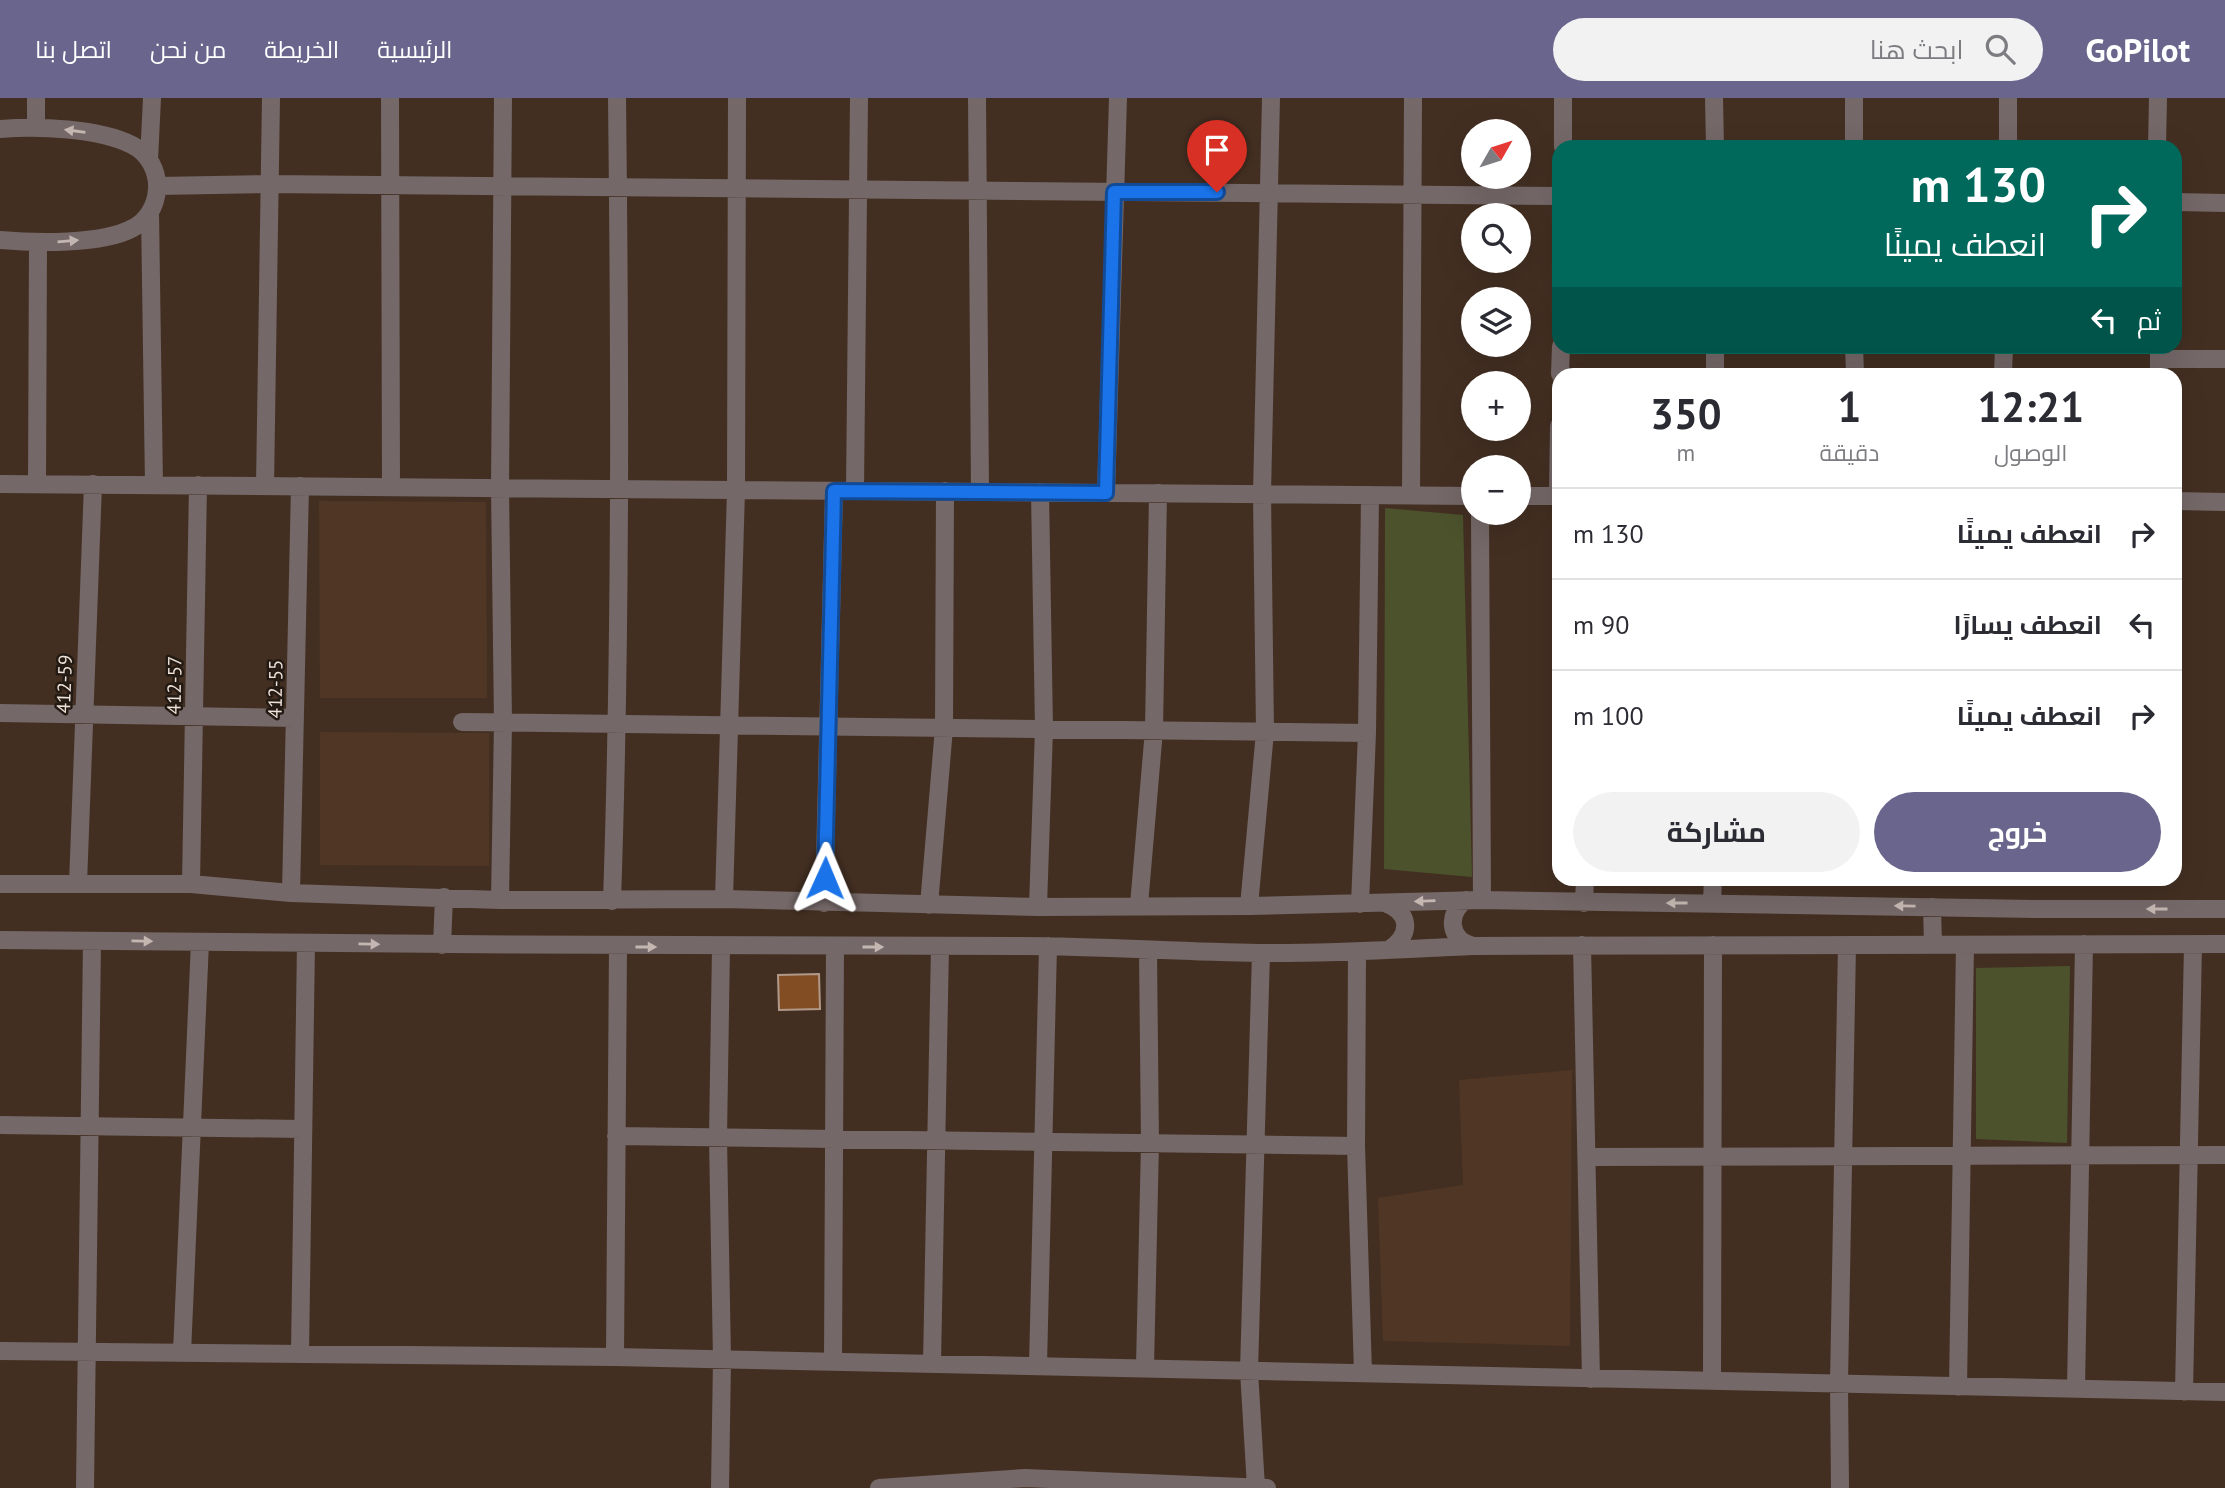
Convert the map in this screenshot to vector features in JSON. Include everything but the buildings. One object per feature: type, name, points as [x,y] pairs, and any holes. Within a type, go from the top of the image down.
[{"type":"street","points":[[36,98],[36,128]]},
{"type":"street","points":[[149,160],[152,98]]},
{"type":"street","points":[[265,486],[271,98]]},
{"type":"street","points":[[390,98],[391,487]]},
{"type":"street","points":[[500,900],[503,722],[500,488],[503,98]]},
{"type":"street","points":[[612,901],[618,724],[621,489],[617,98]]},
{"type":"street","points":[[724,899],[736,490],[737,98]]},
{"type":"street","points":[[855,491],[859,98]]},
{"type":"street","points":[[976,98],[980,492]]},
{"type":"street","points":[[1106,493],[1118,98]]},
{"type":"street","points":[[1249,906],[1265,732],[1262,494],[1271,98]]},
{"type":"street","points":[[1411,495],[1413,98]]},
{"type":"street","points":[[1563,98],[1563,140]]},
{"type":"street","points":[[1714,98],[1714,140]]},
{"type":"street","points":[[1854,98],[1854,140]]},
{"type":"street","points":[[2008,98],[2008,140]]},
{"type":"street","points":[[2157,140],[2158,98]]},
{"type":"street","points":[[0,129],[36,128],[85,132],[133,145],[149,160],[157,186],[150,212],[143,221],[124,232],[67,241],[0,240]]},
{"type":"street","points":[[157,186],[269,184],[1552,196]]},
{"type":"street","points":[[2182,202],[2225,203]]},
{"type":"street","points":[[150,212],[154,485]]},
{"type":"street","points":[[37,484],[38,242]]},
{"type":"street","points":[[2159,360],[2225,359]]},
{"type":"street","points":[[0,484],[1461,496]]},
{"type":"street","name":"412-59","points":[[78,884],[93,484]]},
{"type":"street","name":"412-57","points":[[191,884],[198,485]]},
{"type":"street","name":"412-55","points":[[291,893],[300,486]]},
{"type":"street","points":[[824,903],[834,491]]},
{"type":"street","points":[[929,905],[944,728],[945,491]]},
{"type":"street","points":[[1038,907],[1044,729],[1040,492]]},
{"type":"street","points":[[1139,905],[1154,730],[1158,493]]},
{"type":"street","points":[[1360,904],[1367,733],[1370,495]]},
{"type":"street","points":[[1531,496],[1552,496]]},
{"type":"street","points":[[2182,502],[2225,502]]},
{"type":"street","points":[[1474,900],[1479,525]]},
{"type":"street","points":[[0,713],[295,718]]},
{"type":"street","points":[[462,722],[1367,733]]},
{"type":"street","points":[[0,884],[191,884],[291,893],[500,900],[724,899],[1038,907],[1249,906],[1474,900],[2225,909]]},
{"type":"street","points":[[1584,903],[1585,886]]},
{"type":"street","points":[[1712,903],[1713,886]]},
{"type":"street","points":[[442,945],[444,897]]},
{"type":"street","points":[[1473,946],[1459,940],[1452,926],[1455,911],[1474,900]]},
{"type":"street","points":[[1384,903],[1394,906],[1402,914],[1405,924],[1399,943],[1390,949]]},
{"type":"street","points":[[1932,906],[1933,945]]},
{"type":"street","points":[[0,940],[618,947],[1048,946],[1261,953],[1357,953],[1473,946],[2225,944]]},
{"type":"street","points":[[85,1488],[92,941]]},
{"type":"street","points":[[182,1353],[200,942]]},
{"type":"street","points":[[300,1354],[306,943]]},
{"type":"street","points":[[1958,1387],[1965,944]]},
{"type":"street","points":[[2076,1389],[2084,944]]},
{"type":"street","points":[[2184,1392],[2193,944]]},
{"type":"street","points":[[1583,945],[1591,1379]]},
{"type":"street","points":[[1712,1381],[1713,945]]},
{"type":"street","points":[[1840,1488],[1839,1384],[1847,945]]},
{"type":"street","points":[[932,1364],[940,946]]},
{"type":"street","points":[[1038,1366],[1048,946]]},
{"type":"street","points":[[615,1357],[618,947]]},
{"type":"street","points":[[720,1488],[722,1359],[718,1138],[721,947]]},
{"type":"street","points":[[833,1362],[835,947]]},
{"type":"street","points":[[1145,1367],[1150,1143],[1149,951]]},
{"type":"street","points":[[1256,1487],[1249,1371],[1261,953]]},
{"type":"street","points":[[1357,953],[1356,1146],[1363,1373]]},
{"type":"street","points":[[0,1125],[303,1129]]},
{"type":"street","points":[[616,1136],[1356,1146]]},
{"type":"street","points":[[1587,1157],[2225,1155]]},
{"type":"street","points":[[0,1351],[615,1357],[2225,1392]]},
{"type":"street","points":[[879,1488],[1025,1478],[1153,1486],[1267,1488]]},
{"type":"shaded area","points":[[319,501],[486,502],[487,698],[320,698]]},
{"type":"shaded area","points":[[320,732],[489,733],[489,866],[320,865]]},
{"type":"shaded area","points":[[1572,1070],[1570,1346],[1383,1341],[1378,1198],[1463,1185],[1459,1080]]},
{"type":"green space","points":[[1385,508],[1461,515],[1472,877],[1384,869]]},
{"type":"green space","points":[[2070,966],[2067,1143],[1976,1139],[1976,968]]},
{"type":"route","points":[[825,878],[834,491],[1106,493],[1114,192],[1217,192]]}]
